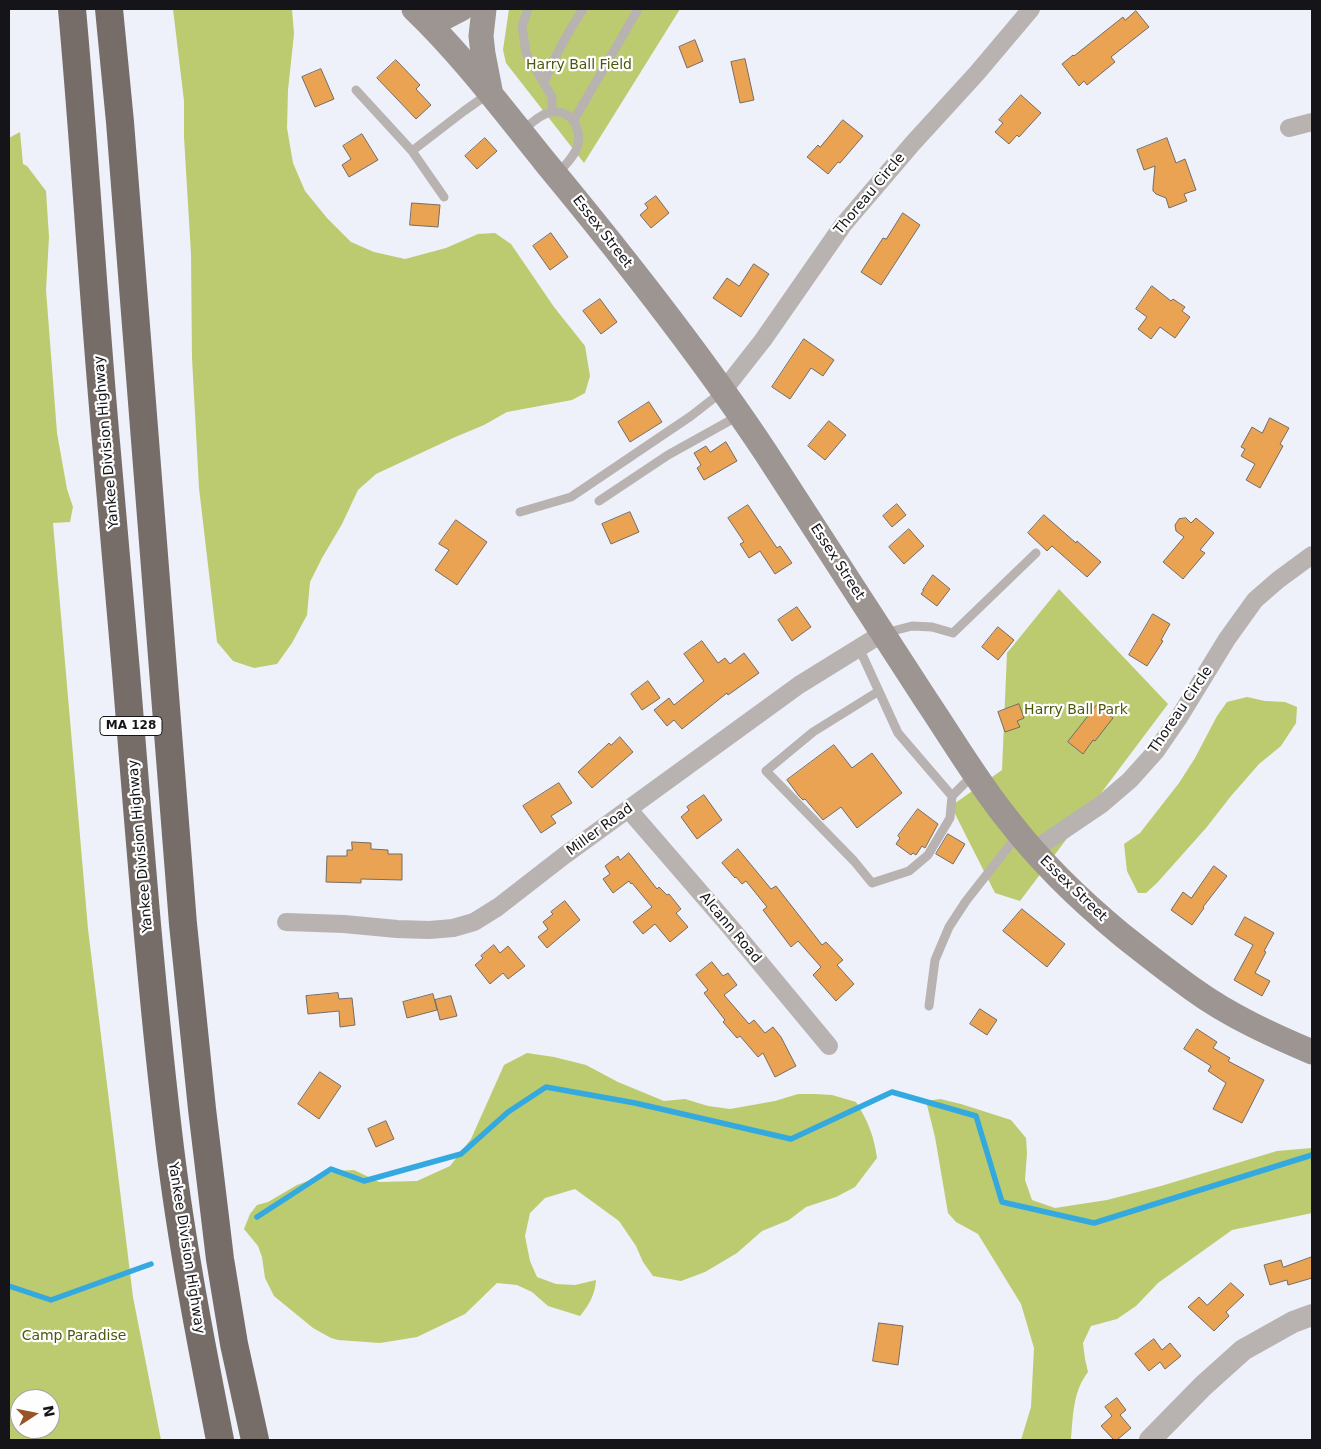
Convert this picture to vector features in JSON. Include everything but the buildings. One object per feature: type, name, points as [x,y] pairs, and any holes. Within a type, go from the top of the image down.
[{"type":"highway","name":"Yankee Division Highway","points":[[72,9],[83,129],[106,442],[146,902],[170,1149],[188,1275],[220,1440]]},
{"type":"highway","name":"MA 128","points":[[110,9],[183,924],[220,1259],[234,1344],[255,1440]]},
{"type":"main road","points":[[427,14],[461,9]]},
{"type":"main road","points":[[484,9],[483,54],[491,92]]},
{"type":"main road","name":"Essex Street","points":[[427,14],[649,291],[723,391],[975,773],[1003,814],[1026,842],[1057,876],[1098,914],[1196,992],[1242,1019],[1312,1052]]},
{"type":"street","name":"Thoreau Circle","points":[[723,391],[763,340],[843,225],[1031,9]]},
{"type":"street","points":[[1289,128],[1312,122]]},
{"type":"street","name":"Thoreau Circle","points":[[1026,842],[1102,804],[1130,780],[1156,751],[1227,639],[1255,600],[1312,555]]},
{"type":"street","name":"Miller Road","points":[[286,922],[429,930],[453,928],[474,922],[498,907],[799,685],[883,633]]},
{"type":"street","name":"Alcann Road","points":[[628,810],[731,928],[829,1046]]},
{"type":"street","points":[[1150,1440],[1202,1386],[1243,1350],[1293,1322],[1312,1315]]},
{"type":"lane","points":[[528,9],[522,26],[526,53],[552,97],[552,112]]},
{"type":"lane","points":[[544,82],[563,41],[582,9]]},
{"type":"lane","points":[[574,120],[638,9]]},
{"type":"lane","points":[[356,90],[412,151],[444,197]]},
{"type":"lane","points":[[412,151],[491,92]]},
{"type":"lane","points":[[521,132],[540,117],[552,112],[563,113],[574,120],[579,134],[576,150],[556,175]]},
{"type":"lane","points":[[520,512],[571,497],[691,416],[723,391]]},
{"type":"lane","points":[[599,501],[668,455],[740,415]]},
{"type":"lane","points":[[883,633],[912,626],[932,627],[953,633],[1036,553]]},
{"type":"lane","points":[[859,648],[898,733],[952,796]]},
{"type":"lane","points":[[879,691],[813,732],[766,771],[854,861],[872,883],[909,871],[928,855],[950,818],[952,796],[975,773]]},
{"type":"lane","points":[[929,1006],[935,960],[949,927],[966,901],[1026,842]]},
{"type":"green space","points":[[173,9],[292,9],[294,34],[288,90],[287,128],[293,163],[305,191],[327,218],[351,242],[374,252],[405,259],[446,248],[478,234],[495,233],[511,244],[554,307],[585,346],[590,376],[585,393],[572,400],[507,412],[484,425],[376,474],[358,490],[342,524],[310,582],[307,615],[292,643],[277,664],[254,668],[233,661],[217,642],[199,488],[192,358],[191,254],[184,137],[184,101]]},
{"type":"green space","name":"Harry Ball Field","points":[[509,9],[680,9],[584,163],[506,63],[503,50]]},
{"type":"green space","name":"Camp Paradise","points":[[20,132],[23,164],[27,166],[46,191],[49,237],[46,290],[57,433],[67,489],[73,507],[70,522],[53,523],[88,929],[133,1297],[161,1440],[9,1440],[9,138]]},
{"type":"green space","name":"Harry Ball Park","points":[[1059,589],[1168,704],[1020,901],[995,893],[951,806],[1002,770],[1007,653]]},
{"type":"green space","points":[[1247,697],[1265,701],[1285,702],[1297,707],[1296,723],[1281,746],[1259,764],[1157,883],[1146,893],[1138,893],[1127,871],[1124,844],[1140,833],[1179,783],[1227,702]]},
{"type":"green space","points":[[527,1053],[586,1065],[618,1082],[664,1101],[685,1099],[708,1106],[730,1109],[775,1101],[798,1094],[815,1094],[832,1095],[856,1102],[870,1129],[877,1158],[855,1187],[836,1197],[806,1207],[789,1220],[762,1231],[737,1253],[705,1272],[681,1281],[653,1276],[619,1221],[575,1189],[545,1198],[530,1213],[525,1236],[530,1261],[537,1277],[556,1284],[575,1285],[596,1280],[591,1300],[580,1316],[548,1306],[532,1292],[517,1285],[497,1283],[465,1314],[417,1337],[380,1343],[331,1338],[313,1328],[274,1296],[265,1278],[262,1257],[258,1246],[244,1229],[250,1214],[257,1205],[268,1202],[297,1185],[335,1171],[354,1170],[379,1182],[417,1181],[450,1166],[471,1139],[504,1065]]},
{"type":"green space","points":[[940,1099],[1011,1120],[1026,1138],[1025,1180],[1032,1200],[1055,1208],[1107,1200],[1161,1186],[1277,1151],[1312,1148],[1312,1213],[1232,1230],[1158,1283],[1136,1306],[1117,1319],[1091,1326],[1083,1343],[1088,1372],[1079,1387],[1073,1413],[1071,1440],[1021,1440],[1031,1407],[1034,1348],[1021,1304],[978,1234],[956,1222],[948,1213],[935,1137],[926,1101]]},
{"type":"waterway","points":[[257,1217],[331,1169],[364,1181],[461,1154],[508,1112],[546,1087],[635,1103],[791,1139],[892,1092],[976,1116],[1002,1202],[1094,1223],[1312,1155]]},
{"type":"waterway","points":[[9,1286],[51,1300],[151,1264]]}]
